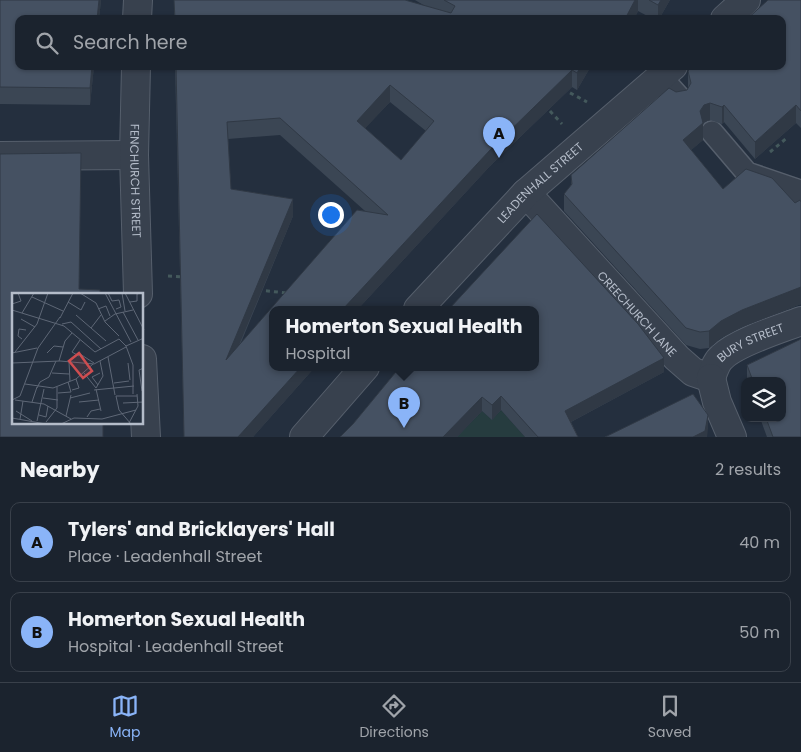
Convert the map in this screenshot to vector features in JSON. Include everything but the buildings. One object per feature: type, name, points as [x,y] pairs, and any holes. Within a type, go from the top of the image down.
[{"type":"street","points":[[138,0],[138,15]]},
{"type":"street","points":[[729,15],[746,0]]},
{"type":"street","name":"FENCHURCH STREET","points":[[136,70],[134,155],[138,293]]},
{"type":"street","name":"LEADENHALL STREET","points":[[421,306],[526,193],[613,116],[671,80]]},
{"type":"street","points":[[712,132],[748,173],[798,190],[801,194]]},
{"type":"street","points":[[0,156],[134,155]]},
{"type":"street","name":"CREECHURCH LANE","points":[[526,193],[677,358],[693,372],[711,378]]},
{"type":"street","name":"BURY STREET","points":[[711,378],[715,365],[722,356],[751,341],[801,321]]},
{"type":"street","points":[[304,437],[362,371]]},
{"type":"street","points":[[711,378],[717,402],[732,437]]},
{"type":"street","points":[[144,398],[146,437]]},
{"type":"path","points":[[555,84],[613,116]]},
{"type":"path","points":[[768,154],[788,136]]},
{"type":"path","points":[[168,276],[189,278]]},
{"type":"path","points":[[255,298],[256,290],[296,294]]},
{"type":"green space","points":[[501,410],[525,437],[457,437],[482,411],[492,420]]},
{"type":"place","name":"Tylers' and Bricklayers' Hall","points":[[499,158]]},
{"type":"place","name":"Homerton Sexual Health","points":[[404,428]]}]
